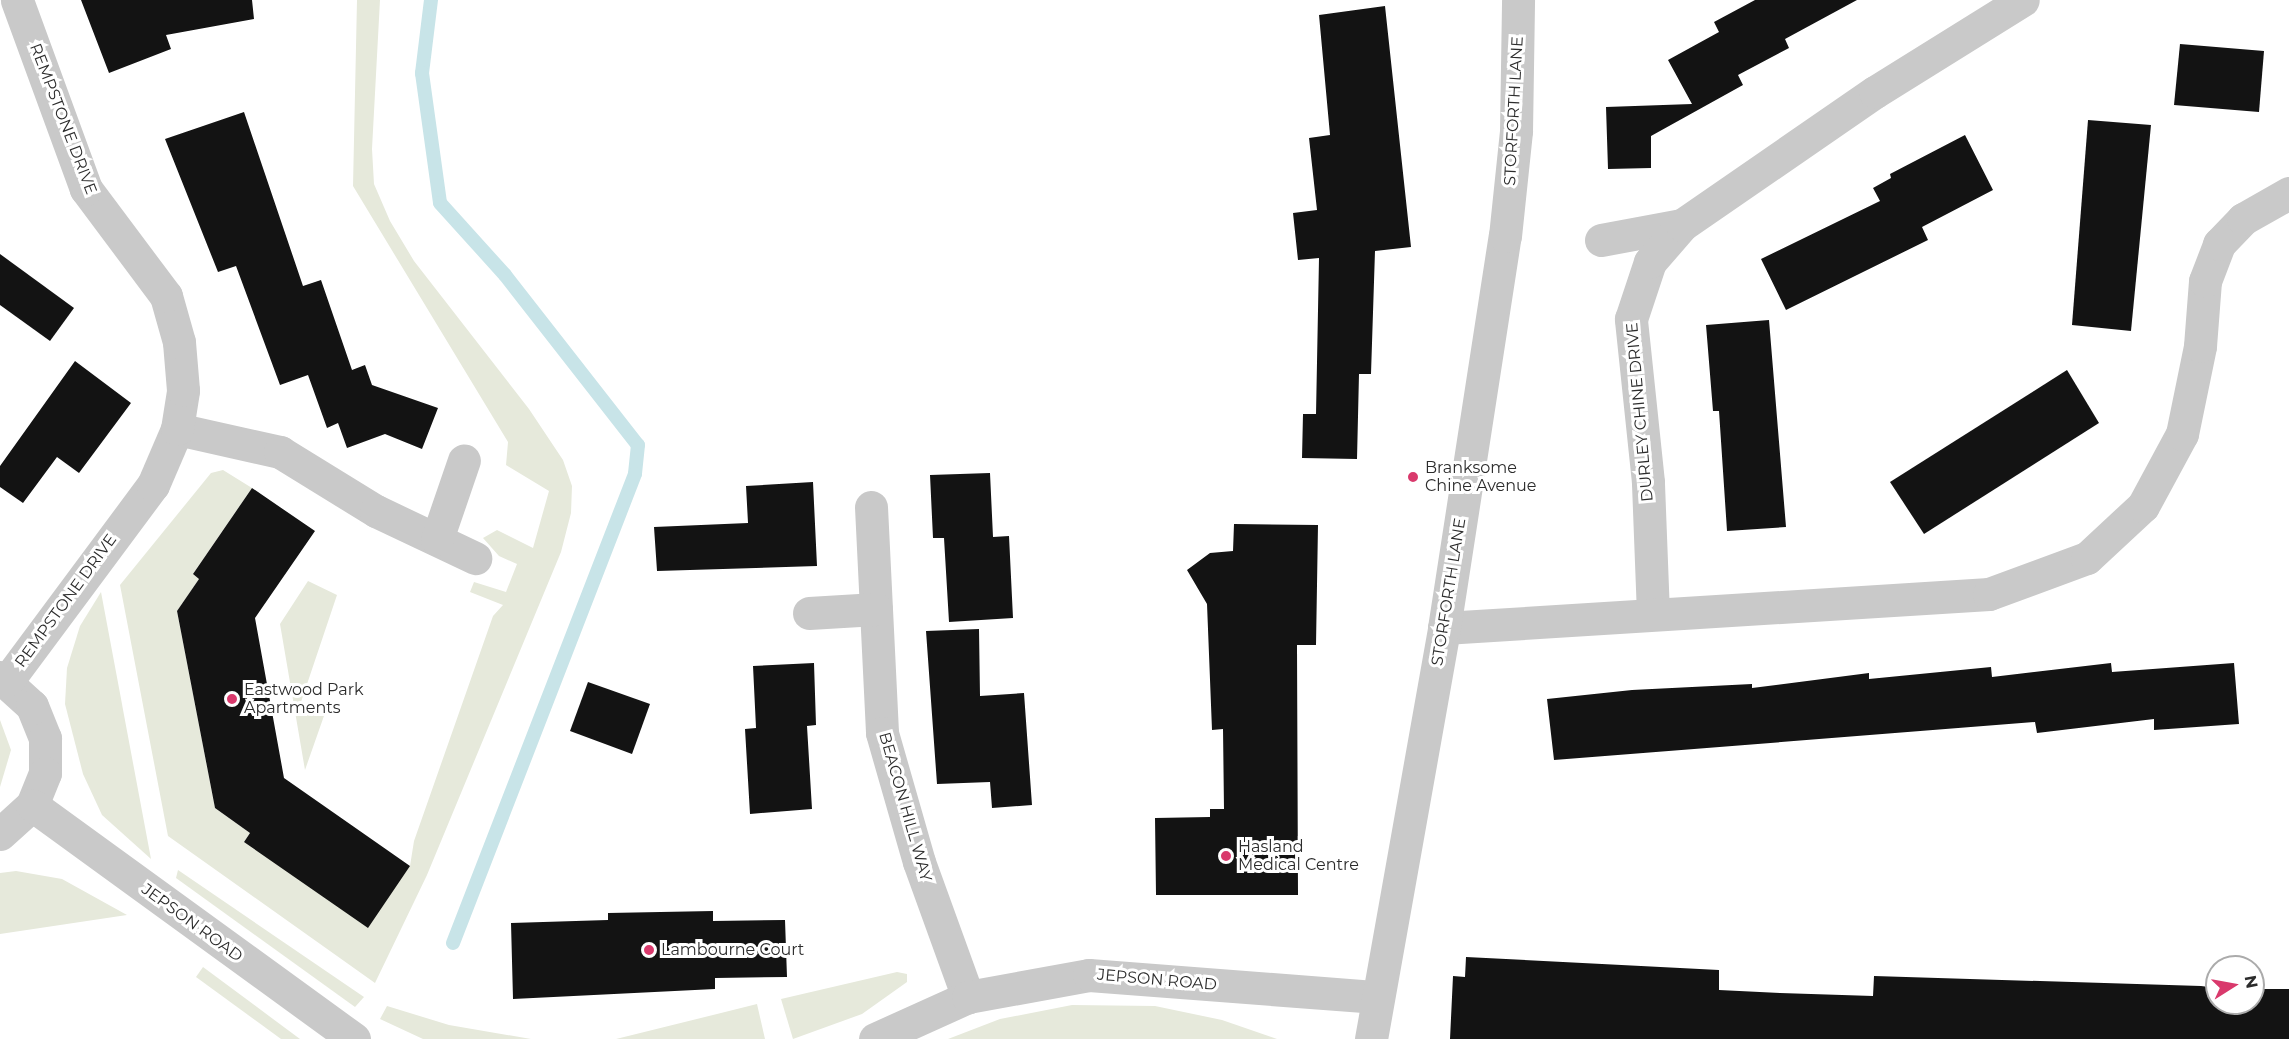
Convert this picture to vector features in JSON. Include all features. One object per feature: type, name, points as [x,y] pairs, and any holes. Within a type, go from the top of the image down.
[{"type":"street","name":"REMPSTONE DRIVE","points":[[4,679],[153,485],[177,429],[183,390],[179,342],[166,296],[86,189],[17,0]]},
{"type":"street","name":"STORFORTH LANE","points":[[1371,1039],[1444,627],[1505,236],[1516,131],[1518,0]]},
{"type":"street","name":"DURLEY CHINE DRIVE","points":[[1653,614],[1648,482],[1631,319],[1650,262],[1682,225],[1875,92],[2023,0]]},
{"type":"street","points":[[1444,627],[1653,614],[1787,610],[1989,594],[2087,558],[2143,506],[2182,434],[2200,346],[2205,281],[2219,244],[2243,219],[2289,193]]},
{"type":"street","name":"DURLEY CHINE DRIVE","points":[[1601,240],[1682,225]]},
{"type":"street","points":[[177,429],[280,452],[376,511],[475,558]]},
{"type":"street","points":[[437,539],[464,460]]},
{"type":"street","name":"BEACON HILL WAY","points":[[871,507],[882,733],[926,882],[969,997]]},
{"type":"street","points":[[809,613],[876,609]]},
{"type":"street","points":[[0,834],[32,805],[45,773],[45,738],[32,706],[4,679]]},
{"type":"street","name":"JEPSON ROAD","points":[[32,805],[354,1039]]},
{"type":"street","name":"JEPSON ROAD","points":[[875,1039],[969,997],[1089,975],[1377,997]]},
{"type":"shaded area","points":[[357,0],[380,0],[372,149],[374,184],[390,221],[414,261],[529,409],[563,460],[572,486],[571,513],[561,552],[427,875],[375,983],[168,836],[120,585],[211,473],[223,470],[252,488],[193,574],[199,579],[177,611],[215,808],[250,833],[244,842],[410,866],[414,841],[493,616],[503,605],[470,592],[474,582],[506,592],[517,564],[499,556],[483,538],[497,530],[533,548],[549,491],[506,465],[508,442],[353,186]]},
{"type":"shaded area","points":[[308,581],[337,595],[301,702],[325,713],[305,770],[280,624]]},
{"type":"shaded area","points":[[101,592],[151,859],[102,815],[83,774],[65,704],[67,668],[80,626]]},
{"type":"shaded area","points":[[0,720],[11,750],[0,787]]},
{"type":"shaded area","points":[[178,870],[364,997],[355,1007],[176,878]]},
{"type":"shaded area","points":[[16,871],[62,879],[127,915],[0,934],[0,873]]},
{"type":"shaded area","points":[[203,967],[300,1039],[281,1039],[196,977]]},
{"type":"shaded area","points":[[897,972],[907,974],[907,982],[862,1014],[793,1039],[781,999]]},
{"type":"shaded area","points":[[757,1004],[765,1039],[616,1039],[717,1014]]},
{"type":"shaded area","points":[[1072,1005],[1155,1006],[1222,1020],[1277,1039],[948,1039],[1000,1019]]},
{"type":"shaded area","points":[[387,1006],[449,1025],[531,1039],[423,1039],[380,1019]]},
{"type":"building","points":[[81,0],[252,0],[254,19],[166,35],[171,49],[109,73]]},
{"type":"building","points":[[1755,0],[1857,0],[1785,39],[1789,48],[1738,75],[1743,85],[1651,136],[1651,168],[1608,169],[1606,107],[1692,104],[1668,60],[1719,32],[1714,22]]},
{"type":"building","points":[[1385,6],[1411,247],[1375,251],[1371,374],[1359,374],[1357,459],[1302,458],[1303,414],[1316,414],[1319,258],[1298,260],[1293,213],[1317,210],[1309,138],[1330,135],[1319,15]]},
{"type":"building","points":[[2180,44],[2264,51],[2259,112],[2174,105]]},
{"type":"building","points":[[244,112],[303,286],[321,280],[352,370],[365,365],[372,385],[438,408],[422,449],[385,434],[347,448],[338,423],[327,428],[308,375],[280,385],[236,266],[218,272],[165,139]]},
{"type":"building","points":[[2088,120],[2151,125],[2131,331],[2072,325]]},
{"type":"building","points":[[1965,135],[1993,190],[1922,227],[1928,240],[1786,310],[1761,259],[1880,201],[1873,188],[1891,178],[1890,174]]},
{"type":"building","points":[[0,254],[74,308],[50,341],[0,305]]},
{"type":"building","points":[[1769,320],[1786,527],[1727,531],[1719,411],[1713,411],[1706,325]]},
{"type":"building","points":[[75,361],[131,403],[79,473],[57,457],[23,503],[0,487],[0,466]]},
{"type":"building","points":[[2067,370],[2099,423],[1924,534],[1890,482]]},
{"type":"building","points":[[990,473],[993,537],[1009,536],[1013,618],[949,622],[944,538],[933,538],[930,475]]},
{"type":"building","points":[[813,482],[817,566],[657,571],[654,527],[748,523],[746,486]]},
{"type":"building","name":"Eastwood Park Apartments","points":[[252,488],[315,531],[255,618],[284,778],[410,866],[368,928],[244,842],[250,833],[215,808],[177,611],[199,579],[193,574]]},
{"type":"building","points":[[1234,524],[1318,525],[1316,645],[1297,645],[1298,895],[1156,895],[1155,818],[1210,817],[1210,809],[1224,809],[1223,729],[1212,730],[1207,604],[1187,570],[1210,553],[1233,551]]},
{"type":"building","points":[[979,629],[980,696],[1024,693],[1032,805],[992,808],[990,782],[937,784],[926,631]]},
{"type":"building","points":[[814,663],[816,725],[807,726],[812,809],[750,814],[745,729],[756,728],[753,666]]},
{"type":"building","points":[[2111,663],[2112,672],[2234,663],[2239,724],[2154,730],[2154,719],[2037,733],[2035,722],[1554,760],[1547,699],[1632,690],[1752,684],[1752,688],[1869,673],[1869,679],[1991,667],[1992,677]]},
{"type":"building","points":[[588,682],[650,704],[632,754],[570,731]]},
{"type":"building","name":"Lambourne Court","points":[[713,911],[713,921],[785,920],[787,977],[715,978],[715,989],[513,999],[511,923],[608,920],[608,913]]},
{"type":"building","points":[[1466,957],[1719,970],[1719,990],[1780,993],[1873,996],[1874,976],[2201,986],[2205,986],[2205,1015],[2265,1015],[2265,989],[2289,989],[2289,1039],[1450,1039],[1453,976],[1465,977]]},
{"type":"waterway","points":[[431,0],[422,73],[440,203],[505,275],[638,445],[635,474],[453,943]]},
{"type":"place","name":"Branksome Chine Avenue","points":[[1413,477]]},
{"type":"place","name":"Eastwood Park Apartments","points":[[232,699]]},
{"type":"place","name":"Hasland Medical Centre","points":[[1226,856]]},
{"type":"place","name":"Lambourne Court","points":[[649,950]]}]
